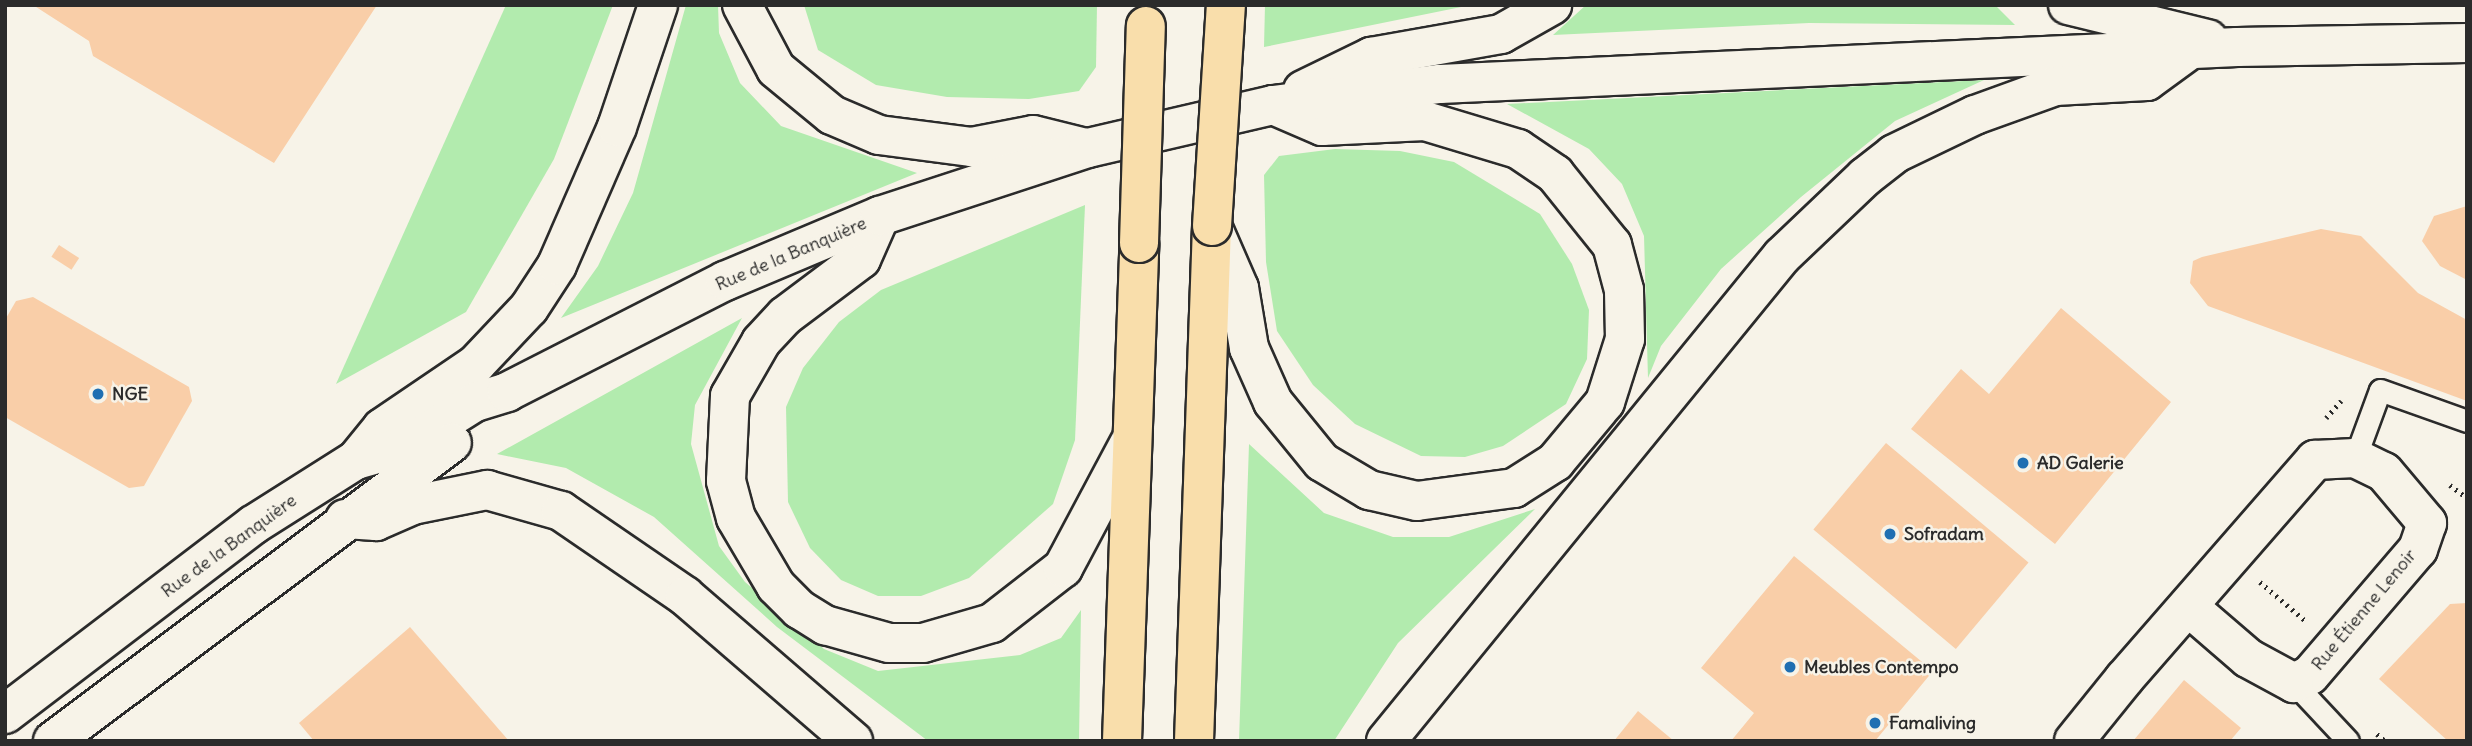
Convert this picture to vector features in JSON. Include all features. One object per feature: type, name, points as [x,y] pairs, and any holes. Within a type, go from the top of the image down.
[{"type":"highway","points":[[1194,741],[1212,226],[1226,5]]},
{"type":"highway","points":[[1122,741],[1129,444],[1139,243],[1141,12]]},
{"type":"main road","points":[[356,460],[382,428],[476,364],[543,286],[617,127],[658,5]]},
{"type":"main road","points":[[742,5],[776,69],[832,115],[879,135],[971,147],[1033,135],[1088,148]]},
{"type":"main road","points":[[1273,105],[1371,57],[1501,34],[1552,5]]},
{"type":"main road","points":[[2068,5],[2237,47]]},
{"type":"main road","points":[[1273,105],[1454,83],[2237,47],[2467,43]]},
{"type":"main road","points":[[1386,741],[1782,256],[1865,177],[1894,154],[1975,115],[2055,86],[2147,80],[2188,51]]},
{"type":"main road","points":[[1212,226],[1239,288],[1250,348],[1273,402],[1322,462],[1369,490],[1417,501],[1514,488],[1555,462],[1605,402],[1625,339],[1624,290],[1612,245],[1555,174],[1518,149],[1425,121],[1322,126],[1273,105]]},
{"type":"main road","name":"Rue de la Banquière","points":[[5,714],[253,525],[356,460],[405,446],[475,402],[507,392],[725,281],[880,216],[1088,148],[1273,105]]},
{"type":"main road","points":[[880,216],[861,259],[785,316],[761,342],[730,396],[726,481],[736,518],[776,586],[799,608],[825,625],[888,643],[923,643],[992,622],[1063,568],[1129,444]]},
{"type":"main road","name":"Rue de la Banquière","points":[[53,741],[345,519],[489,417],[507,392]]},
{"type":"main road","points":[[2074,741],[2315,460],[2356,458]]},
{"type":"main road","name":"Rue Étienne Lenoir","points":[[2189,607],[2248,658],[2294,682],[2310,675],[2418,549],[2427,523],[2384,472],[2356,458]]},
{"type":"main road","points":[[345,519],[376,521],[413,505],[487,490],[561,511],[685,596],[853,741]]},
{"type":"lane","points":[[2356,458],[2380,390],[2467,421]]},
{"type":"lane","points":[[2294,682],[2348,741]]},
{"type":"path","points":[[2254,576],[2311,626]]},
{"type":"green space","points":[[506,5],[613,5],[554,159],[466,312],[336,384]]},
{"type":"green space","points":[[686,5],[718,5],[719,33],[740,83],[781,126],[917,173],[561,318],[598,266],[633,193]]},
{"type":"green space","points":[[804,5],[1097,5],[1096,67],[1079,91],[1029,99],[947,97],[876,85],[818,50]]},
{"type":"green space","points":[[1265,5],[1471,5],[1264,47]]},
{"type":"green space","points":[[1586,5],[1995,5],[2015,25],[1809,23],[1553,35]]},
{"type":"green space","points":[[1984,80],[1895,121],[1801,197],[1721,269],[1661,346],[1648,378],[1644,236],[1622,184],[1589,149],[1507,104]]},
{"type":"green space","points":[[1335,149],[1400,151],[1454,162],[1540,214],[1572,264],[1589,310],[1587,359],[1566,404],[1503,446],[1465,457],[1421,456],[1355,424],[1313,385],[1277,331],[1266,262],[1264,175],[1279,156]]},
{"type":"green space","points":[[1085,205],[1075,440],[1053,504],[969,578],[921,596],[878,596],[841,580],[810,548],[788,502],[786,407],[803,368],[839,322],[881,290]]},
{"type":"green space","points":[[742,318],[695,405],[691,444],[719,546],[745,582],[824,649],[878,671],[1020,655],[1061,638],[1081,610],[1079,741],[928,741],[777,627],[654,517],[566,468],[497,454]]},
{"type":"green space","points":[[1249,444],[1324,513],[1393,537],[1449,537],[1535,509],[1398,643],[1334,741],[1239,741]]},
{"type":"building","points":[[33,5],[377,5],[274,163],[93,56],[89,41]]},
{"type":"building","points":[[2467,206],[2467,280],[2440,266],[2422,241],[2434,216]]},
{"type":"building","points":[[2321,229],[2361,236],[2418,293],[2467,320],[2467,401],[2208,306],[2190,283],[2193,261],[2202,257]]},
{"type":"building","points":[[59,245],[79,258],[72,270],[51,257]]},
{"type":"building","name":"NGE","points":[[33,297],[189,387],[192,401],[144,486],[129,488],[5,417],[5,320],[16,301]]},
{"type":"building","points":[[2061,308],[2171,402],[2055,544],[1911,429],[1961,369],[1989,394]]},
{"type":"building","points":[[1886,443],[2028,563],[1956,649],[1813,530]]},
{"type":"building","points":[[1794,556],[1933,671],[1875,741],[1731,741],[1754,713],[1701,668]]},
{"type":"building","points":[[2467,603],[2467,741],[2448,741],[2379,679],[2450,604]]},
{"type":"building","points":[[410,627],[509,741],[314,741],[299,723]]},
{"type":"building","points":[[2184,680],[2241,728],[2230,741],[2133,741]]},
{"type":"building","points":[[1638,711],[1674,741],[1614,741]]},
{"type":"place","name":"NGE","points":[[98,394]]},
{"type":"place","name":"AD Galerie","points":[[2023,463]]},
{"type":"place","name":"Sofradam","points":[[1890,534]]},
{"type":"place","name":"Meubles Contempo","points":[[1790,667]]},
{"type":"place","name":"Famaliving","points":[[1875,723]]}]
